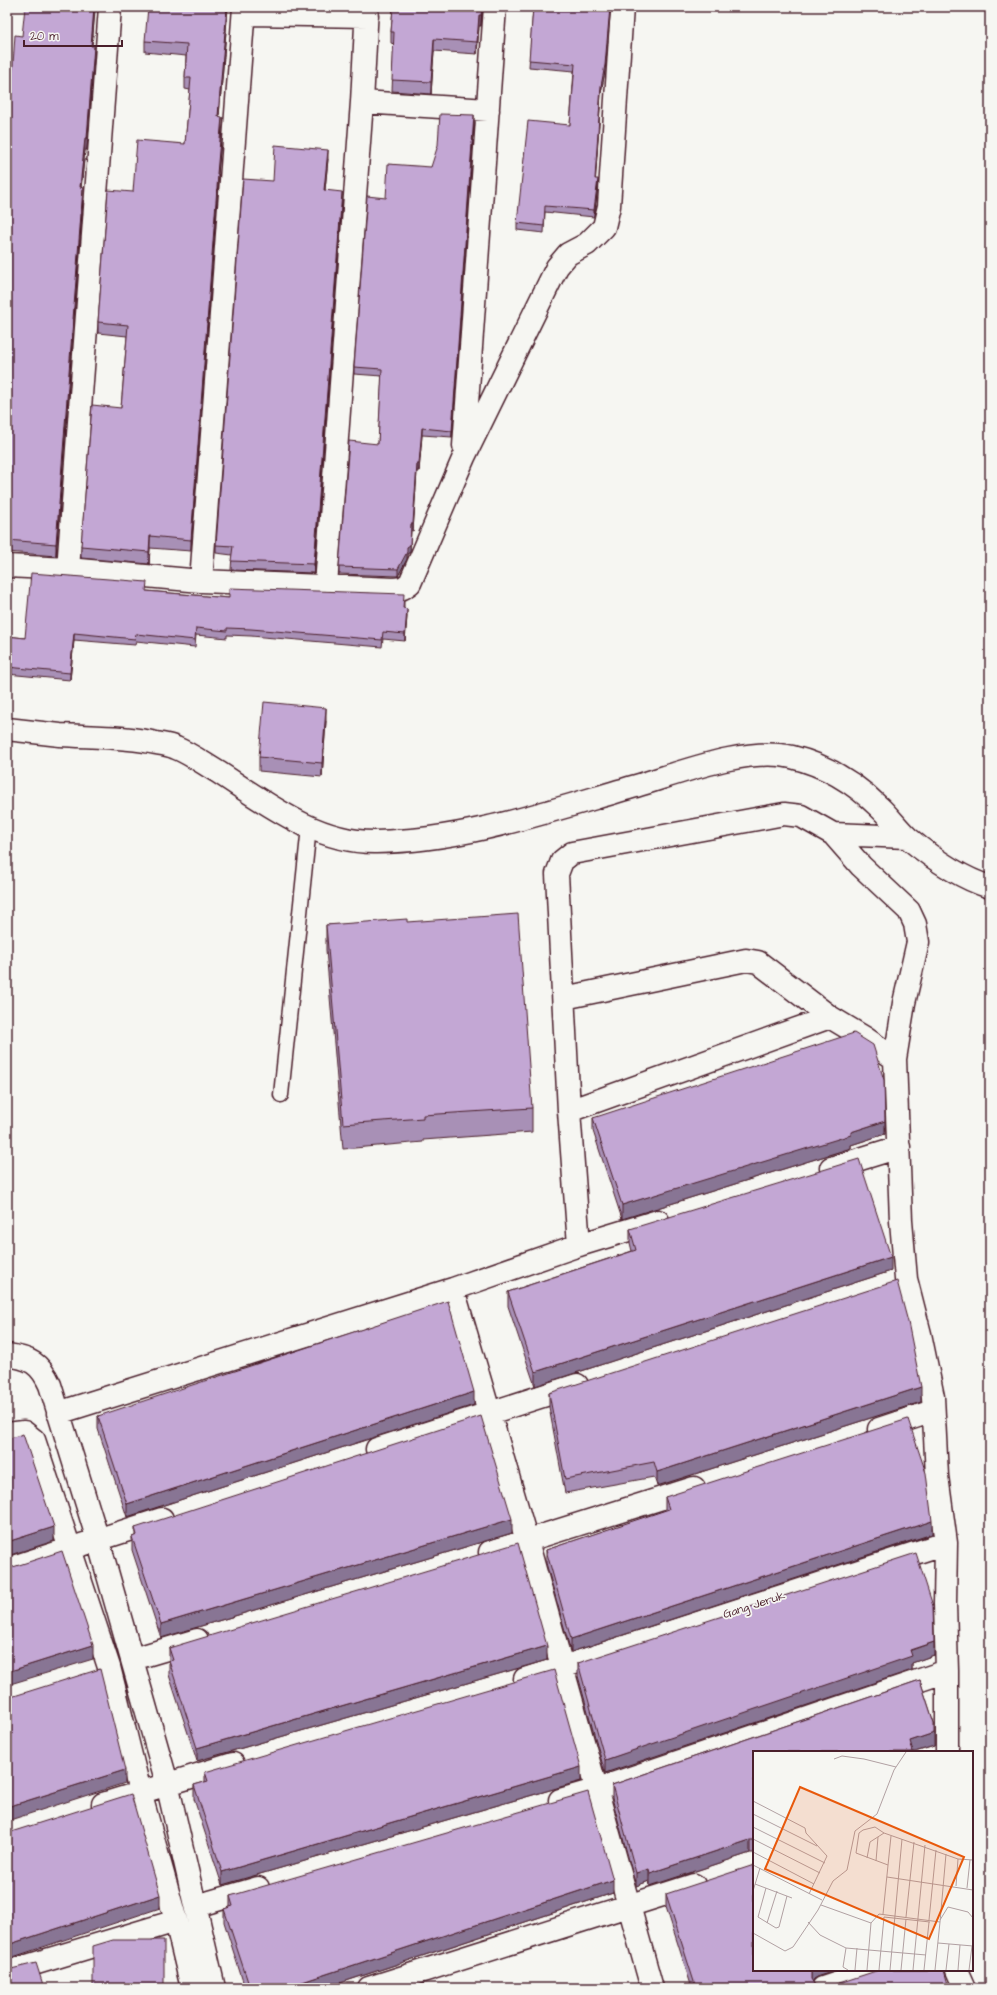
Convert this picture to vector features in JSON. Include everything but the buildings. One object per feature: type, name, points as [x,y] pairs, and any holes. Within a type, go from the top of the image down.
[{"type":"street","points":[[68,569],[110,7]]},
{"type":"street","points":[[464,457],[494,7]]},
{"type":"street","points":[[7,566],[68,569],[201,581],[394,589],[403,588],[410,583],[464,457],[557,267],[568,254],[587,244],[604,227],[609,206],[622,7]]},
{"type":"street","points":[[201,581],[244,10],[367,11],[362,102],[326,585]]},
{"type":"street","points":[[362,102],[488,110]]},
{"type":"street","points":[[7,729],[60,735],[111,736],[176,747],[246,792],[309,827],[330,836],[355,841],[377,842],[435,837],[540,814],[715,763],[750,755],[790,756],[829,769],[878,805],[907,837],[951,869],[990,887]]},
{"type":"street","points":[[579,1245],[569,1111],[557,874],[562,861],[572,853],[784,814],[801,816],[833,834],[861,866],[909,911],[915,924],[918,942],[904,1003],[895,1059],[901,1221],[906,1279],[922,1342],[933,1397],[937,1476],[946,1543],[944,1604],[947,1671],[947,1751]]},
{"type":"street","points":[[833,834],[907,837]]},
{"type":"street","points":[[564,998],[746,960],[758,962],[830,1017],[865,1038],[895,1059]]},
{"type":"street","points":[[569,1111],[830,1017]]},
{"type":"street","points":[[815,1173],[899,1148]]},
{"type":"street","points":[[58,1414],[453,1290],[579,1245],[678,1215]]},
{"type":"street","points":[[884,1286],[906,1279]]},
{"type":"street","points":[[453,1290],[490,1413],[598,1789],[652,1988]]},
{"type":"street","points":[[7,1355],[22,1357],[42,1369],[50,1385],[98,1540],[167,1783],[214,1988]]},
{"type":"street","points":[[362,1454],[596,1379]]},
{"type":"street","points":[[858,1435],[933,1411]]},
{"type":"street","points":[[7,1434],[24,1432],[34,1440],[71,1549],[109,1666],[140,1792],[176,1921],[192,1988]]},
{"type":"street","points":[[474,1557],[715,1481]]},
{"type":"street","points":[[7,1569],[181,1513]]},
{"type":"street","name":"Gang Jeruk","points":[[510,1683],[563,1668],[946,1543]]},
{"type":"street","points":[[133,1660],[216,1634]]},
{"type":"street","points":[[87,1673],[109,1666]]},
{"type":"street","points":[[545,1804],[598,1789],[947,1671]]},
{"type":"street","points":[[81,1811],[251,1758]]},
{"type":"street","points":[[368,1988],[710,1880]]},
{"type":"street","points":[[196,1906],[279,1882]]},
{"type":"street","points":[[7,1972],[176,1921]]},
{"type":"street","points":[[823,1988],[875,1971]]},
{"type":"street","points":[[957,1971],[965,1988]]},
{"type":"lane","points":[[281,1095],[309,827]]}]
